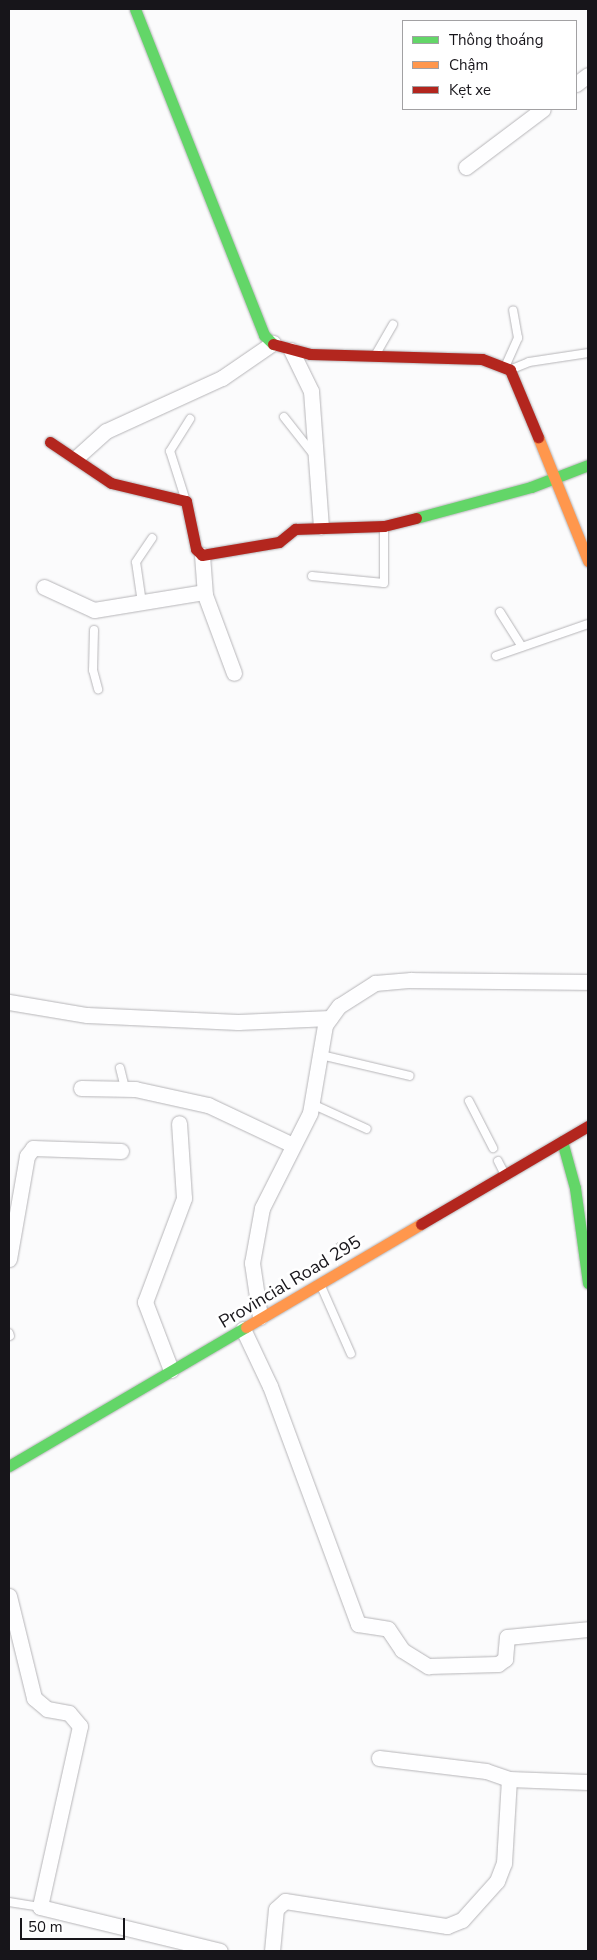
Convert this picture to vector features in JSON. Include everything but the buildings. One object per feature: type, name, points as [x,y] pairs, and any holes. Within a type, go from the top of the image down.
[{"type":"street","points":[[135,9],[250,308],[273,343],[292,350],[482,359],[507,369],[555,476],[588,561]]},
{"type":"street","points":[[577,83],[588,75]]},
{"type":"street","points":[[466,167],[543,110]]},
{"type":"street","points":[[78,457],[106,431],[222,378],[273,343]]},
{"type":"street","points":[[292,350],[311,391],[321,527]]},
{"type":"street","points":[[50,442],[78,457],[111,483],[186,500],[196,549],[202,555],[204,592],[234,673]]},
{"type":"street","points":[[202,555],[279,542],[295,529],[384,526],[466,506],[588,465]]},
{"type":"street","points":[[44,588],[94,615],[142,603],[204,592]]},
{"type":"street","points":[[260,1318],[252,1263],[262,1208],[291,1144],[312,1104],[330,1018],[360,990],[375,983],[588,982]]},
{"type":"street","points":[[9,1002],[88,1015],[238,1022],[330,1018]]},
{"type":"street","points":[[81,1088],[125,1088],[208,1105],[291,1144]]},
{"type":"street","points":[[171,1370],[145,1302],[184,1198],[179,1123]]},
{"type":"street","name":"Provincial Road 295","points":[[10,1462],[260,1318],[320,1286],[588,1126]]},
{"type":"street","points":[[562,1141],[586,1252],[588,1283]]},
{"type":"street","points":[[9,1259],[27,1156],[33,1148],[121,1151]]},
{"type":"street","points":[[243,1329],[270,1386],[358,1624],[388,1629],[402,1650],[428,1666],[498,1664],[504,1659],[507,1637],[588,1629]]},
{"type":"street","points":[[9,1596],[34,1698],[47,1709],[69,1713],[80,1726],[40,1907],[220,1951]]},
{"type":"street","points":[[379,1758],[486,1771],[509,1779],[588,1782]]},
{"type":"street","points":[[272,1951],[276,1909],[285,1901],[447,1926],[462,1920],[497,1881],[504,1863],[509,1779]]},
{"type":"lane","points":[[507,369],[518,338],[513,310]]},
{"type":"lane","points":[[376,354],[392,325]]},
{"type":"lane","points":[[507,369],[529,362],[588,353]]},
{"type":"lane","points":[[284,417],[300,443],[317,458]]},
{"type":"lane","points":[[186,500],[170,451],[190,419]]},
{"type":"lane","points":[[312,576],[384,582],[384,526]]},
{"type":"lane","points":[[142,603],[136,562],[152,538]]},
{"type":"lane","points":[[500,612],[522,648]]},
{"type":"lane","points":[[496,656],[588,624]]},
{"type":"lane","points":[[94,630],[98,689]]},
{"type":"lane","points":[[321,1055],[410,1076]]},
{"type":"lane","points":[[120,1068],[125,1088]]},
{"type":"lane","points":[[469,1101],[493,1148]]},
{"type":"lane","points":[[312,1104],[367,1129]]},
{"type":"lane","points":[[498,1161],[504,1175]]},
{"type":"lane","points":[[320,1286],[351,1354]]},
{"type":"lane","points":[[9,1902],[40,1907]]},
{"type":"traffic: fast","points":[[135,9],[264,335],[273,344]]},
{"type":"traffic: fast","points":[[416,518],[531,487],[588,465]]},
{"type":"traffic: fast","points":[[562,1141],[575,1188],[588,1283]]},
{"type":"traffic: fast","points":[[9,1466],[246,1327]]},
{"type":"traffic: slow","points":[[538,437],[588,561]]},
{"type":"traffic: slow","points":[[246,1327],[421,1224]]},
{"type":"traffic: jam","points":[[273,344],[310,354],[482,359],[510,370],[538,437]]},
{"type":"traffic: jam","points":[[50,442],[111,483],[186,501],[196,549],[202,555],[279,542],[295,529],[384,526],[416,518]]},
{"type":"traffic: jam","points":[[421,1224],[588,1126]]}]
